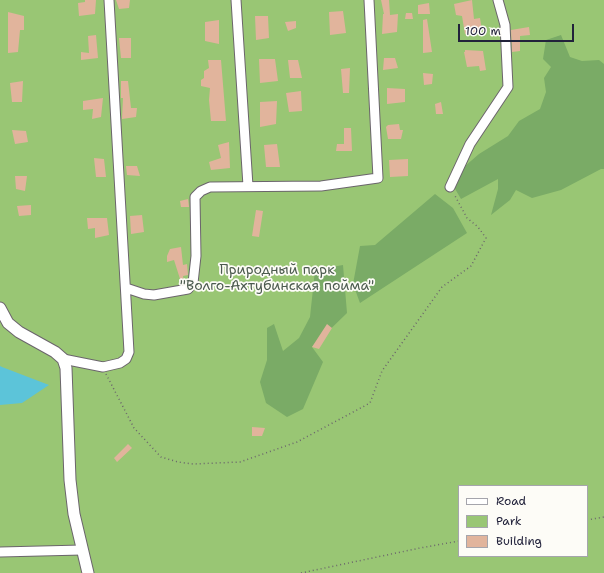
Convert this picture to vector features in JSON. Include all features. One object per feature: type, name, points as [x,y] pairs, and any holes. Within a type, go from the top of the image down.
[{"type":"street","points":[[65,364],[103,367],[120,363],[126,359],[129,352],[109,0]]},
{"type":"street","points":[[236,0],[248,186]]},
{"type":"street","points":[[126,288],[144,294],[154,295],[188,289],[193,283],[196,256],[195,197],[201,191],[210,187],[321,186],[378,178],[369,0]]},
{"type":"street","points":[[450,187],[470,144],[508,87],[505,25],[498,0]]},
{"type":"street","points":[[0,308],[8,323],[19,332],[55,352],[65,364],[70,480],[74,514],[88,573]]},
{"type":"street","points":[[0,552],[82,550]]},
{"type":"path","points":[[103,367],[134,428],[161,457],[178,462],[193,464],[240,462],[297,442],[370,403],[382,371],[442,287],[472,266],[486,238],[478,227],[467,218],[450,187]]},
{"type":"path","points":[[588,520],[604,517]]},
{"type":"path","points":[[301,573],[458,541]]},
{"type":"green space","name":"Природный парк \"Волго-Ахтубинская пойма\"","points":[[0,0],[604,0],[604,573],[0,573]]},
{"type":"green space","points":[[561,35],[570,57],[582,61],[599,60],[604,64],[604,169],[601,169],[561,190],[532,198],[516,190],[510,200],[491,215],[498,189],[498,179],[461,199],[454,187],[457,173],[479,154],[508,136],[519,121],[540,109],[546,92],[544,78],[551,67],[543,59],[546,40]]},
{"type":"green space","points":[[435,194],[453,208],[467,233],[360,303],[353,284],[360,246],[375,245]]},
{"type":"green space","points":[[343,265],[347,313],[312,347],[323,362],[303,409],[287,417],[266,403],[260,382],[267,360],[267,328],[274,324],[283,351],[299,338],[310,317],[315,270]]},
{"type":"water","points":[[0,366],[49,385],[22,403],[0,405]]},
{"type":"building","points":[[85,0],[96,0],[95,14],[79,16],[78,3],[85,2]]},
{"type":"building","points":[[116,0],[130,0],[129,8],[119,9]]},
{"type":"building","points":[[381,0],[389,0],[390,15],[398,14],[397,32],[382,34],[384,14]]},
{"type":"building","points":[[472,0],[474,19],[480,18],[482,31],[465,34],[462,16],[456,15],[454,4]]},
{"type":"building","points":[[429,3],[430,14],[418,14],[418,5]]},
{"type":"building","points":[[343,11],[346,33],[330,35],[329,12]]},
{"type":"building","points":[[8,12],[24,16],[24,30],[20,30],[18,52],[8,53]]},
{"type":"building","points":[[406,13],[412,13],[413,19],[405,19]]},
{"type":"building","points":[[255,16],[268,16],[269,38],[256,40]]},
{"type":"building","points":[[427,19],[432,52],[423,53],[423,20]]},
{"type":"building","points":[[219,20],[219,44],[205,41],[205,22]]},
{"type":"building","points":[[296,21],[296,28],[288,31],[285,22]]},
{"type":"building","points":[[529,27],[530,35],[520,36],[520,51],[512,52],[511,30]]},
{"type":"building","points":[[96,35],[98,58],[81,60],[81,52],[89,53],[88,36]]},
{"type":"building","points":[[119,38],[131,38],[131,58],[121,58]]},
{"type":"building","points":[[465,50],[483,51],[486,70],[480,71],[479,66],[467,67],[464,52]]},
{"type":"building","points":[[384,58],[395,58],[398,68],[383,70]]},
{"type":"building","points":[[259,59],[275,59],[278,81],[260,83]]},
{"type":"building","points":[[208,60],[221,60],[226,121],[211,121],[209,100],[210,88],[201,86],[201,80],[204,78],[204,71],[209,68]]},
{"type":"building","points":[[288,60],[298,60],[302,78],[290,78]]},
{"type":"building","points":[[350,68],[349,93],[343,93],[341,69]]},
{"type":"building","points":[[423,73],[433,74],[432,84],[424,85]]},
{"type":"building","points":[[23,81],[22,102],[12,102],[10,83]]},
{"type":"building","points":[[121,81],[128,81],[131,108],[137,108],[136,117],[122,119],[123,98],[121,98]]},
{"type":"building","points":[[387,88],[405,89],[405,102],[387,104]]},
{"type":"building","points":[[301,91],[302,111],[289,112],[286,93]]},
{"type":"building","points":[[103,98],[101,117],[92,119],[93,109],[83,110],[83,101]]},
{"type":"building","points":[[277,101],[276,124],[260,127],[260,102]]},
{"type":"building","points":[[441,102],[443,114],[436,114],[435,104]]},
{"type":"building","points":[[399,124],[400,130],[403,130],[401,139],[388,139],[386,127],[388,125]]},
{"type":"building","points":[[344,128],[351,128],[352,151],[336,151],[337,144],[344,144]]},
{"type":"building","points":[[12,130],[26,131],[28,142],[15,144]]},
{"type":"building","points":[[229,142],[230,168],[211,170],[209,162],[221,158],[218,145]]},
{"type":"building","points":[[277,144],[280,167],[266,167],[264,145]]},
{"type":"building","points":[[94,158],[104,159],[106,177],[96,177]]},
{"type":"building","points":[[408,159],[408,176],[390,177],[389,160]]},
{"type":"building","points":[[126,166],[137,166],[140,176],[127,175]]},
{"type":"building","points":[[15,176],[27,176],[25,191],[16,189]]},
{"type":"building","points":[[188,199],[189,207],[181,207],[180,201]]},
{"type":"building","points":[[31,205],[31,215],[19,216],[17,206]]},
{"type":"building","points":[[256,210],[263,211],[259,237],[252,236]]},
{"type":"building","points":[[142,215],[144,232],[131,234],[130,216]]},
{"type":"building","points":[[87,218],[107,218],[109,235],[95,238],[95,228],[88,229]]},
{"type":"building","points":[[181,247],[183,265],[187,264],[188,275],[183,276],[184,282],[181,282],[174,260],[167,262],[167,256],[170,249]]},
{"type":"building","points":[[327,324],[332,328],[319,349],[312,347]]},
{"type":"building","points":[[252,427],[265,428],[262,436],[252,436]]},
{"type":"building","points":[[128,444],[132,448],[117,462],[114,458]]}]
